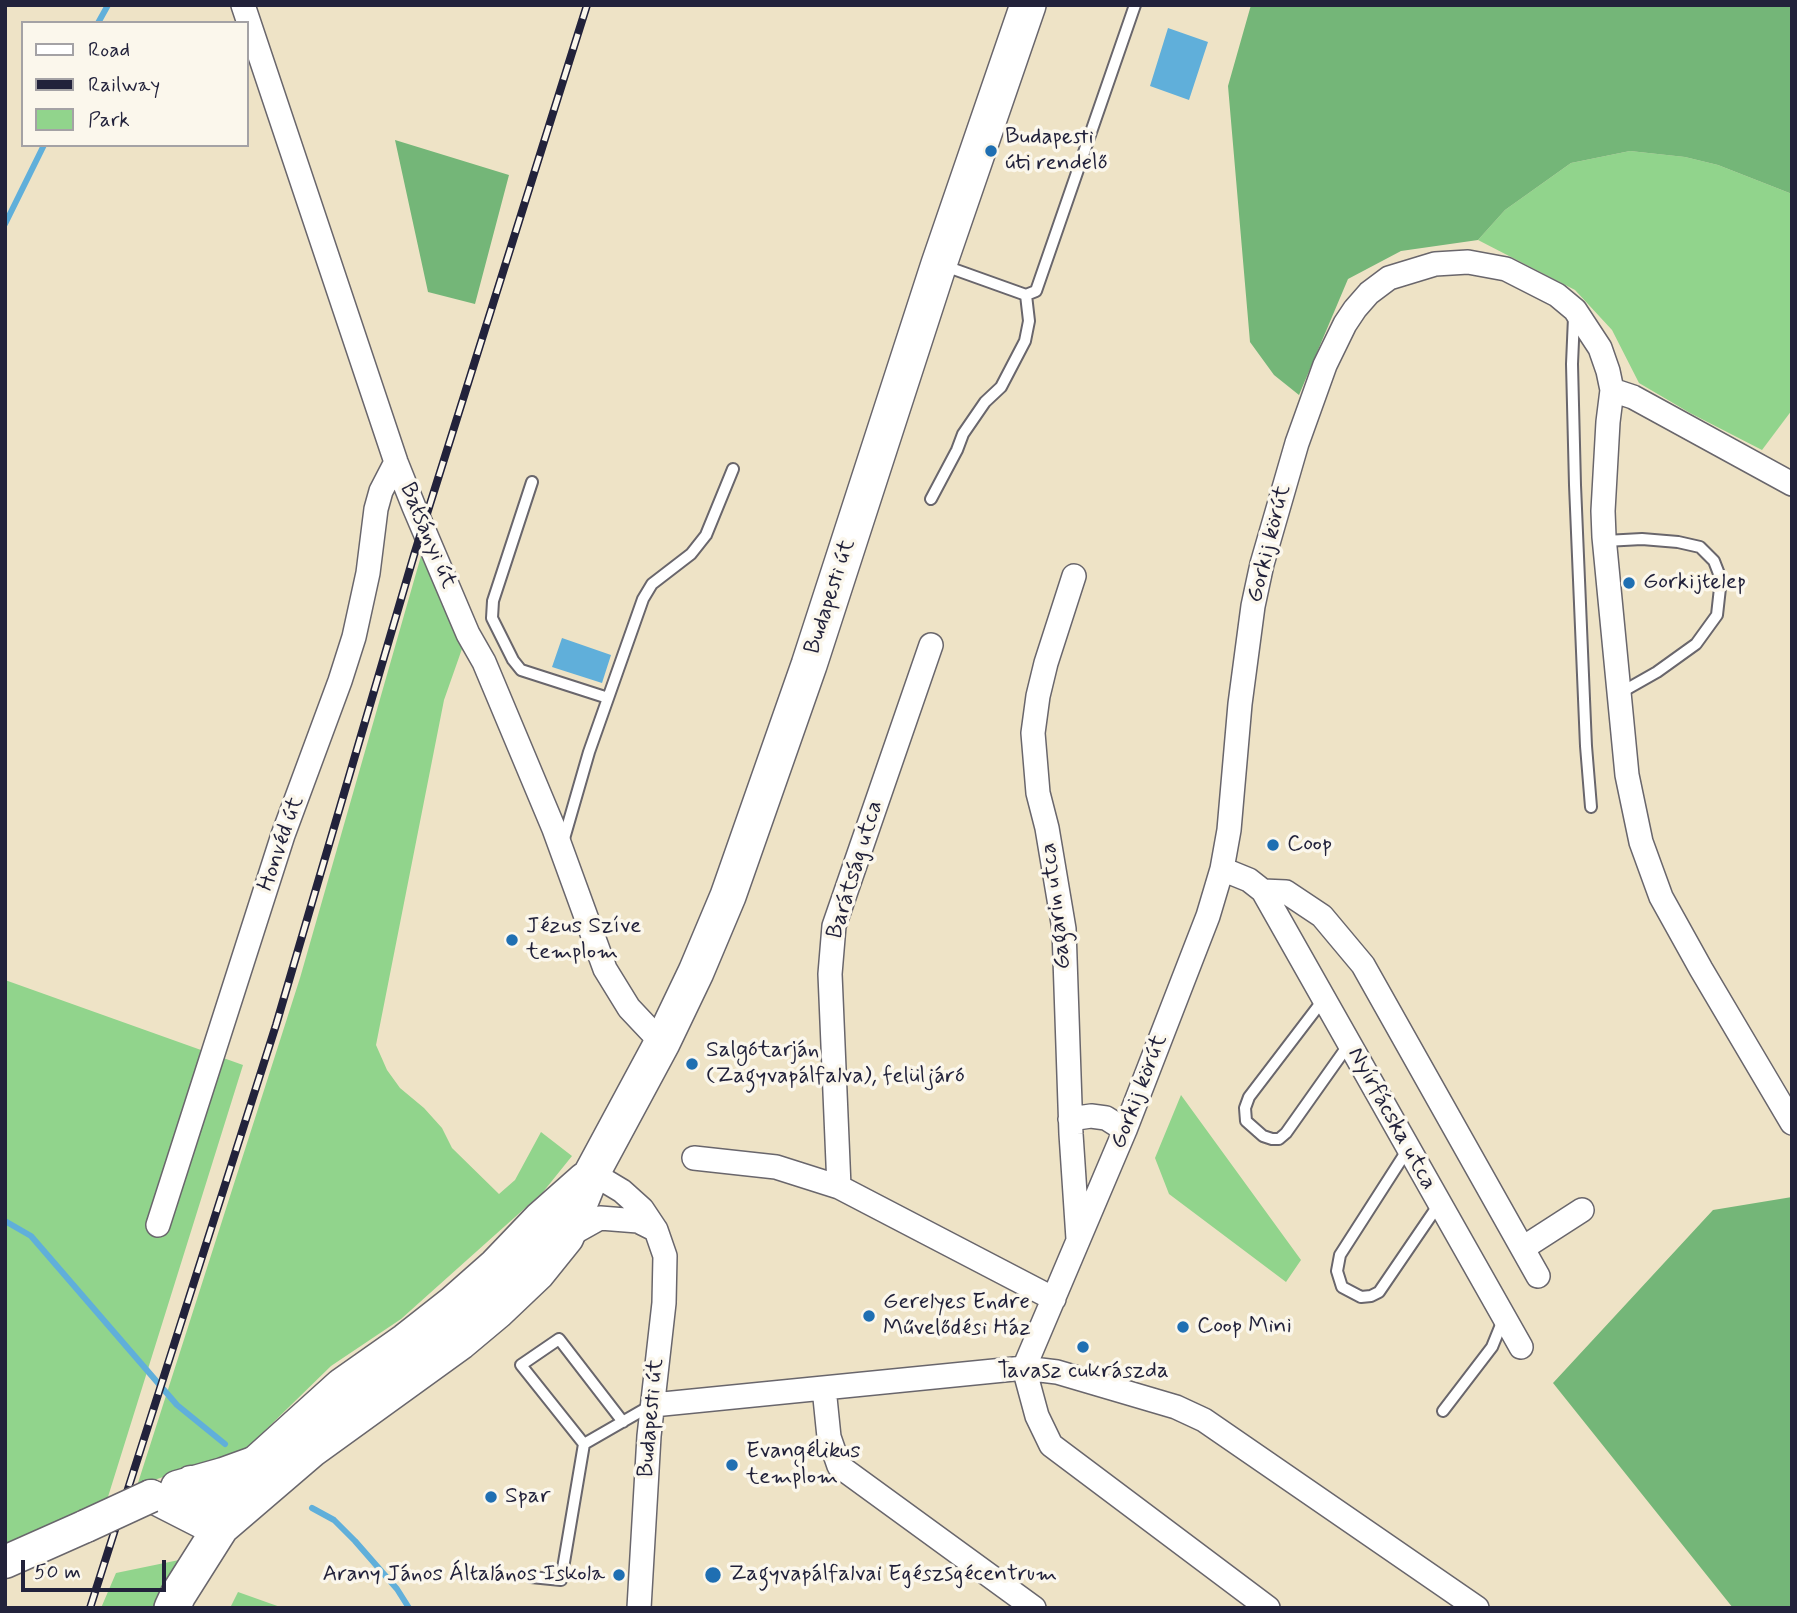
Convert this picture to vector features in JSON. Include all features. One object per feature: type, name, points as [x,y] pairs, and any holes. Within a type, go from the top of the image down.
[{"type":"main road","name":"Budapesti út","points":[[416,1354],[497,1311],[537,1273],[566,1237],[592,1173],[662,1043],[696,972],[723,908],[767,787],[939,264],[1028,5]]},
{"type":"main road","points":[[5,1562],[151,1496],[259,1461],[416,1354],[541,1219],[592,1173]]},
{"type":"main road","points":[[221,1527],[312,1449],[350,1400]]},
{"type":"main road","points":[[172,1608],[177,1595],[221,1527],[237,1492],[259,1461]]},
{"type":"main road","points":[[191,1482],[222,1511],[221,1527]]},
{"type":"main road","points":[[151,1496],[200,1521],[221,1527]]},
{"type":"street","name":"Batsányi út","points":[[243,5],[396,462],[468,634],[484,662],[561,848],[605,969],[629,1008],[662,1043]]},
{"type":"street","name":"Gorkij körút","points":[[1024,1368],[1125,1130],[1208,916],[1222,869],[1229,830],[1247,653],[1262,564],[1287,475],[1325,366],[1355,309],[1369,293],[1389,278],[1435,264],[1468,262],[1506,269],[1557,295],[1575,310],[1600,348],[1612,390],[1604,498],[1605,541],[1627,775],[1641,842],[1661,897],[1792,1123]]},
{"type":"street","points":[[1612,390],[1633,397],[1792,484]]},
{"type":"street","name":"Honvéd út","points":[[158,1225],[283,835],[354,637],[368,573],[376,509],[381,491],[396,462]]},
{"type":"street","name":"Gagarin utca","points":[[1073,576],[1045,663],[1033,733],[1038,793],[1062,905],[1070,1119],[1079,1243]]},
{"type":"street","name":"Barátság utca","points":[[839,1187],[830,974],[834,926],[931,645]]},
{"type":"street","points":[[1222,869],[1249,880],[1263,891],[1286,892],[1322,916],[1363,965],[1538,1276]]},
{"type":"street","name":"Nyírfácska utca","points":[[1263,891],[1521,1347]]},
{"type":"street","points":[[1070,1119],[1091,1116],[1106,1118],[1125,1130]]},
{"type":"street","points":[[694,1158],[776,1167],[839,1187],[1054,1299]]},
{"type":"street","name":"Budapesti út","points":[[592,1173],[633,1199],[656,1230],[665,1255],[664,1303],[653,1405],[639,1608]]},
{"type":"street","points":[[1523,1248],[1582,1210]]},
{"type":"street","name":"Budapesti út","points":[[566,1237],[600,1218],[638,1221],[656,1230]]},
{"type":"street","points":[[653,1405],[1024,1368],[1057,1372],[1176,1407],[1204,1420],[1477,1608]]},
{"type":"street","points":[[1024,1368],[1037,1416],[1051,1445],[1268,1608]]},
{"type":"street","points":[[824,1388],[829,1437],[839,1466],[1034,1608]]},
{"type":"lane","points":[[939,264],[1026,295],[1036,291],[1135,5]]},
{"type":"lane","points":[[931,499],[963,434],[985,402],[1001,387],[1026,341],[1029,321],[1026,295]]},
{"type":"lane","points":[[1575,310],[1572,364],[1575,485],[1585,733],[1591,807]]},
{"type":"lane","points":[[561,848],[589,752],[643,599],[652,584],[691,554],[706,536],[733,469]]},
{"type":"lane","points":[[532,482],[493,601],[492,618],[513,660],[522,670],[608,698]]},
{"type":"lane","points":[[1605,541],[1678,541],[1700,547],[1714,561],[1721,579],[1717,615],[1696,645],[1620,693]]},
{"type":"lane","points":[[1323,1000],[1249,1097],[1245,1108],[1246,1121],[1263,1136],[1279,1139],[1349,1044]]},
{"type":"lane","points":[[1408,1149],[1340,1255],[1337,1271],[1342,1287],[1361,1297],[1379,1292],[1439,1204]]},
{"type":"lane","points":[[1443,1411],[1492,1347],[1503,1318]]},
{"type":"lane","points":[[531,1577],[561,1580],[584,1444],[521,1365],[559,1339],[623,1422]]},
{"type":"lane","points":[[584,1444],[653,1405]]},
{"type":"green space","points":[[1251,5],[1792,5],[1792,194],[1718,165],[1685,157],[1630,151],[1571,163],[1505,210],[1478,240],[1401,251],[1348,279],[1299,395],[1274,375],[1250,342],[1228,86]]},
{"type":"green space","points":[[395,140],[509,175],[475,304],[428,292]]},
{"type":"green space","points":[[1630,151],[1685,157],[1718,165],[1792,194],[1792,410],[1762,450],[1639,383],[1612,330],[1575,290],[1478,240],[1505,210],[1571,163]]},
{"type":"green space","points":[[421,556],[463,646],[444,700],[376,1045],[387,1070],[400,1088],[424,1108],[442,1128],[452,1148],[499,1194],[515,1180],[541,1132],[572,1156],[543,1192],[401,1319],[331,1366],[247,1448],[137,1486],[300,978]]},
{"type":"green space","points":[[5,980],[243,1065],[107,1500],[5,1548]]},
{"type":"green space","points":[[1181,1095],[1301,1260],[1286,1282],[1169,1194],[1155,1158]]},
{"type":"green space","points":[[1792,1197],[1792,1608],[1733,1608],[1553,1383],[1713,1210]]},
{"type":"green space","points":[[179,1560],[158,1608],[101,1608],[116,1573]]},
{"type":"green space","points":[[238,1592],[283,1608],[230,1608]]},
{"type":"water","points":[[1168,28],[1208,42],[1189,100],[1150,86]]},
{"type":"water","points":[[562,638],[611,655],[602,683],[552,667]]},
{"type":"waterway","points":[[99,21],[108,5]]},
{"type":"waterway","points":[[5,224],[43,147]]},
{"type":"waterway","points":[[5,1221],[31,1236],[177,1405],[225,1444]]},
{"type":"waterway","points":[[312,1508],[334,1520],[355,1541],[397,1589],[409,1608]]},
{"type":"railway","points":[[90,1608],[276,1025],[414,555],[587,5]]},
{"type":"place","name":"Budapesti úti rendelő","points":[[991,151]]},
{"type":"place","name":"Gorkijtelep","points":[[1629,583]]},
{"type":"place","name":"Coop","points":[[1273,845]]},
{"type":"place","name":"Jézus Szíve templom","points":[[512,940]]},
{"type":"place","name":"Salgótarján (Zagyvapálfalva), felüljáró","points":[[692,1064]]},
{"type":"place","name":"Gerelyes Endre Művelődési Ház","points":[[869,1316]]},
{"type":"place","name":"Coop Mini","points":[[1183,1327]]},
{"type":"place","name":"Tavasz cukrászda","points":[[1083,1347]]},
{"type":"place","name":"Evangélikus templom","points":[[732,1465]]},
{"type":"place","name":"Spar","points":[[491,1497]]},
{"type":"place","name":"Arany János Általános Iskola","points":[[619,1575]]},
{"type":"place","name":"Zagyvapálfalvai Egészsgécentrum","points":[[713,1575]]}]
